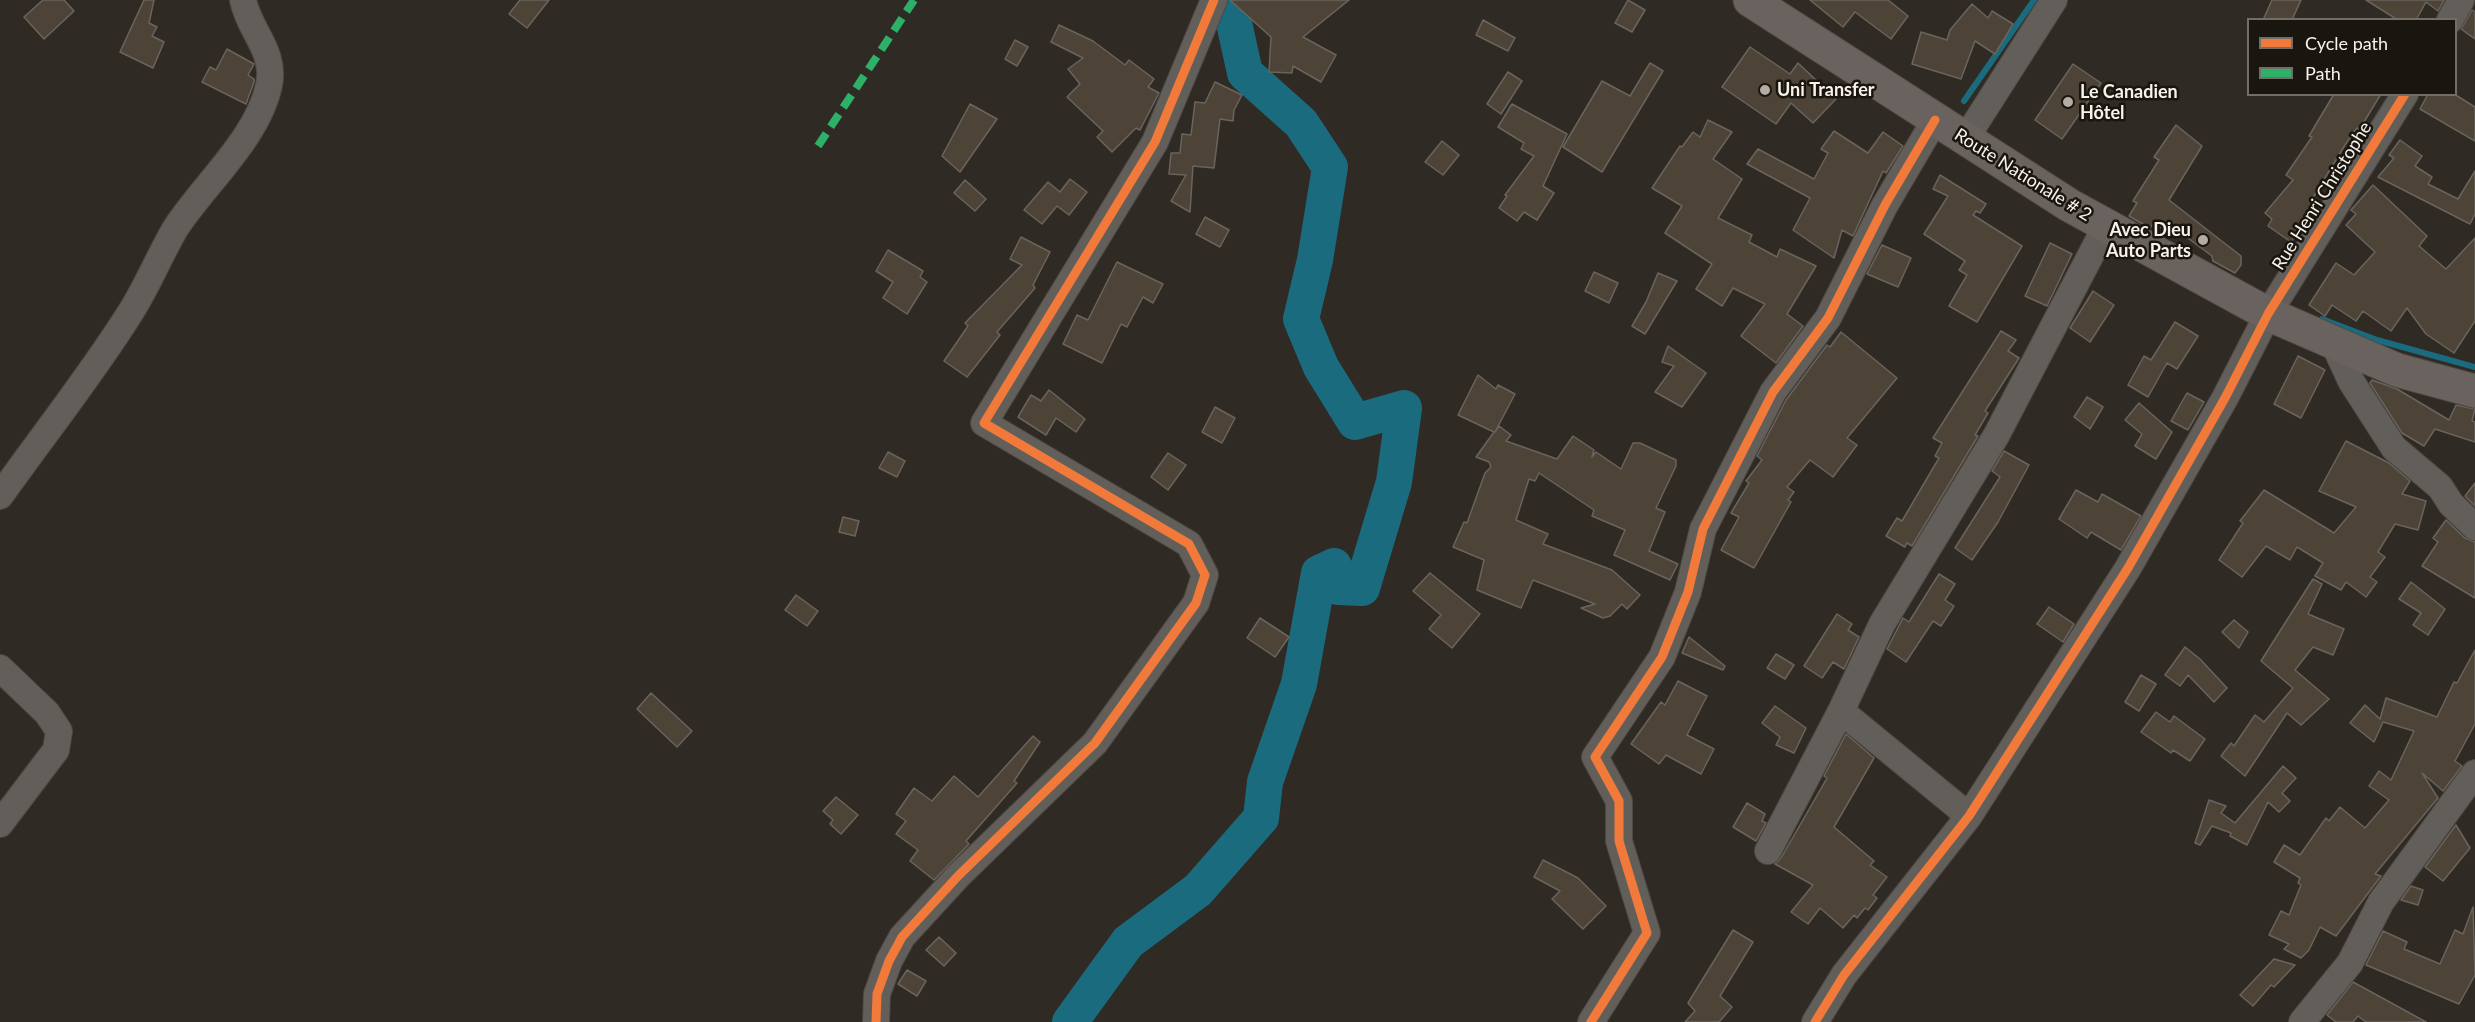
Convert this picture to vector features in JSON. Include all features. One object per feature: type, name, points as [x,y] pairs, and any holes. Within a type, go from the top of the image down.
[{"type":"main road","name":"Route Nationale # 2","points":[[1750,0],[1935,120],[2106,226],[2268,314],[2397,370],[2475,391]]},
{"type":"street","points":[[0,496],[82,384],[131,311],[175,230],[256,121],[269,84],[269,56],[245,12],[243,0]]},
{"type":"street","points":[[876,1022],[877,994],[889,961],[902,937],[958,876],[1095,743],[1196,603],[1199,594],[1205,575],[1189,544],[984,423],[1155,142],[1214,0]]},
{"type":"street","points":[[1966,138],[2054,0]]},
{"type":"street","points":[[2451,18],[2461,0]]},
{"type":"street","name":"Rue Henri Christophe","points":[[1815,1022],[1844,975],[1969,816],[2128,568],[2225,398],[2268,314],[2403,96]]},
{"type":"street","points":[[1591,1022],[1647,933],[1619,841],[1618,801],[1595,756],[1662,657],[1688,592],[1703,529],[1773,392],[1828,318],[1885,205],[1935,120]]},
{"type":"street","points":[[1768,851],[1841,711],[1882,624],[1996,436],[2106,226]]},
{"type":"street","points":[[2333,342],[2350,381],[2394,448],[2440,487],[2451,504],[2475,527]]},
{"type":"street","points":[[0,668],[47,713],[59,731],[56,750],[0,824]]},
{"type":"street","points":[[1841,711],[1969,816]]},
{"type":"street","points":[[2302,1022],[2350,963],[2381,902],[2475,773]]},
{"type":"building","points":[[43,0],[64,0],[74,11],[44,39],[24,17]]},
{"type":"building","points":[[144,0],[154,0],[149,23],[157,27],[152,36],[164,42],[153,68],[120,52]]},
{"type":"building","points":[[520,0],[549,0],[527,28],[509,14]]},
{"type":"building","points":[[1230,0],[1349,0],[1303,37],[1336,55],[1321,82],[1293,66],[1292,73],[1269,72],[1271,37]]},
{"type":"building","points":[[1628,0],[1645,10],[1632,32],[1615,23]]},
{"type":"building","points":[[1810,0],[1888,0],[1908,16],[1891,39],[1855,12],[1843,27]]},
{"type":"building","points":[[2272,0],[2301,0],[2293,18],[2264,18]]},
{"type":"building","points":[[2366,0],[2444,0],[2438,11],[2426,2],[2417,18],[2395,18]]},
{"type":"building","points":[[1972,4],[1988,18],[1992,11],[2013,24],[1995,54],[1975,41],[1961,79],[1912,64],[1921,32],[1947,40],[1950,30]]},
{"type":"building","points":[[2472,10],[2475,12],[2475,39],[2461,29]]},
{"type":"building","points":[[1483,20],[1515,38],[1508,51],[1476,35]]},
{"type":"building","points":[[1059,25],[1093,41],[1125,65],[1129,60],[1154,79],[1148,87],[1159,93],[1140,130],[1136,128],[1112,152],[1097,137],[1103,131],[1067,97],[1080,84],[1068,69],[1083,58],[1051,42]]},
{"type":"building","points":[[1015,40],[1028,47],[1017,66],[1005,59]]},
{"type":"building","points":[[1750,47],[1790,74],[1798,63],[1836,99],[1813,123],[1791,103],[1776,124],[1722,87]]},
{"type":"building","points":[[227,49],[254,64],[248,75],[254,79],[254,82],[246,104],[202,82],[210,67],[216,70]]},
{"type":"building","points":[[1650,63],[1663,71],[1602,172],[1563,147],[1602,81],[1630,96]]},
{"type":"building","name":"Le Canadien Hôtel","points":[[2073,64],[2101,83],[2062,139],[2035,120]]},
{"type":"building","points":[[1508,72],[1522,81],[1501,114],[1487,104]]},
{"type":"building","points":[[1215,82],[1242,95],[1234,110],[1233,121],[1220,119],[1214,168],[1193,166],[1190,212],[1171,201],[1186,175],[1169,174],[1171,153],[1180,153],[1182,134],[1191,135],[1195,102],[1205,103]]},
{"type":"building","points":[[2333,96],[2380,96],[2359,130],[2357,128],[2345,145],[2311,201],[2315,205],[2299,225],[2302,226],[2291,242],[2268,226],[2272,219],[2265,213],[2293,180],[2286,175],[2312,137],[2309,136]]},
{"type":"building","points":[[2427,96],[2457,96],[2475,107],[2475,141],[2420,109]]},
{"type":"building","points":[[970,104],[997,119],[960,172],[942,156]]},
{"type":"building","points":[[1512,104],[1567,134],[1543,186],[1554,193],[1537,220],[1524,212],[1517,221],[1499,208],[1507,196],[1505,195],[1534,156],[1521,149],[1524,143],[1498,127]]},
{"type":"building","points":[[1708,120],[1732,132],[1713,159],[1742,179],[1718,218],[1752,235],[1749,242],[1777,257],[1780,249],[1816,266],[1787,314],[1803,326],[1776,363],[1741,336],[1765,304],[1733,288],[1722,306],[1696,289],[1712,264],[1665,233],[1682,206],[1652,188],[1680,146],[1682,147],[1693,132],[1700,137]]},
{"type":"building","points":[[2176,125],[2202,146],[2169,200],[2241,256],[2241,265],[2235,273],[2213,261],[2212,256],[2170,225],[2166,230],[2154,223],[2150,228],[2129,216],[2137,203],[2133,201],[2159,160],[2154,157]]},
{"type":"building","points":[[1834,131],[1868,153],[1883,132],[1903,146],[1886,173],[1883,171],[1853,236],[1842,230],[1834,258],[1793,230],[1810,198],[1747,164],[1758,149],[1814,179],[1828,153],[1821,149]]},
{"type":"building","points":[[2400,140],[2422,156],[2415,166],[2432,177],[2428,184],[2458,199],[2475,171],[2475,214],[2470,224],[2378,177],[2394,158],[2389,155]]},
{"type":"building","points":[[1442,141],[1459,155],[1443,175],[1425,162]]},
{"type":"building","points":[[1940,175],[1986,204],[1980,213],[1976,211],[1973,215],[2022,246],[1977,322],[1949,306],[1967,275],[1959,270],[1965,261],[1924,234],[1948,196],[1933,189]]},
{"type":"building","points":[[1070,179],[1087,192],[1069,215],[1057,206],[1042,224],[1024,210],[1048,182],[1060,192]]},
{"type":"building","points":[[965,180],[986,199],[975,211],[954,193]]},
{"type":"building","points":[[2373,185],[2427,236],[2419,246],[2446,269],[2475,238],[2475,321],[2454,353],[2426,334],[2407,308],[2391,331],[2363,311],[2356,321],[2332,305],[2325,316],[2309,305],[2336,263],[2354,275],[2375,252],[2346,225],[2356,214],[2351,210]]},
{"type":"building","points":[[1205,217],[1229,230],[1220,247],[1196,234]]},
{"type":"building","points":[[1021,237],[1050,252],[1033,285],[1035,288],[997,332],[1000,335],[967,377],[944,361],[968,326],[965,323],[1022,265],[1010,259]]},
{"type":"building","points":[[2050,243],[2072,254],[2047,306],[2025,296]]},
{"type":"building","points":[[1882,245],[1911,258],[1898,287],[1867,274]]},
{"type":"building","points":[[888,250],[923,271],[920,277],[927,282],[907,314],[883,298],[893,282],[876,271]]},
{"type":"building","points":[[1117,262],[1163,284],[1153,303],[1143,297],[1127,327],[1121,324],[1102,363],[1063,344],[1077,315],[1088,320]]},
{"type":"building","points":[[1594,272],[1618,283],[1609,303],[1585,291]]},
{"type":"building","points":[[1658,273],[1677,281],[1645,334],[1632,326],[1646,302]]},
{"type":"building","points":[[2093,291],[2114,305],[2090,342],[2070,328]]},
{"type":"building","points":[[2175,322],[2198,336],[2177,369],[2167,363],[2148,397],[2128,385],[2144,356],[2151,360]]},
{"type":"building","points":[[2001,331],[2016,340],[2008,351],[2019,358],[1985,411],[1988,413],[1975,435],[1978,436],[1912,546],[1907,543],[1905,547],[1886,536],[1897,518],[1902,521],[1939,458],[1935,456],[1942,443],[1933,438]]},
{"type":"building","points":[[1841,332],[1897,378],[1847,438],[1857,445],[1833,477],[1810,460],[1787,487],[1794,492],[1788,500],[1791,502],[1754,568],[1721,550],[1739,517],[1731,513],[1749,483],[1746,481],[1762,460],[1757,456],[1786,400],[1827,345],[1830,347]]},
{"type":"building","points":[[1668,346],[1706,373],[1682,407],[1655,392],[1674,366],[1662,362]]},
{"type":"building","points":[[2298,356],[2325,370],[2301,418],[2274,404]]},
{"type":"building","points":[[1478,375],[1496,389],[1498,385],[1515,394],[1495,432],[1499,426],[1511,435],[1506,441],[1557,459],[1573,436],[1594,450],[1592,457],[1596,452],[1621,469],[1633,443],[1640,443],[1676,460],[1676,466],[1656,508],[1665,512],[1649,551],[1678,564],[1670,580],[1614,555],[1625,530],[1592,516],[1594,510],[1539,473],[1535,481],[1529,479],[1516,520],[1548,534],[1543,544],[1612,570],[1640,595],[1627,609],[1622,604],[1610,616],[1603,618],[1581,608],[1595,604],[1533,580],[1521,608],[1477,590],[1484,560],[1453,547],[1464,522],[1467,523],[1485,473],[1491,467],[1489,462],[1476,457],[1494,432],[1458,415]]},
{"type":"building","points":[[2372,380],[2397,389],[2449,420],[2456,405],[2475,409],[2472,421],[2475,422],[2475,442],[2435,429],[2424,446],[2402,433],[2370,383]]},
{"type":"building","points":[[1049,390],[1085,419],[1076,432],[1056,418],[1046,435],[1018,417],[1031,395],[1041,401]]},
{"type":"building","points":[[2187,393],[2204,402],[2188,430],[2171,421]]},
{"type":"building","points":[[2087,397],[2103,407],[2090,429],[2074,417]]},
{"type":"building","points":[[2139,403],[2172,432],[2156,459],[2135,446],[2142,434],[2125,420]]},
{"type":"building","points":[[1215,407],[1235,418],[1222,443],[1202,432]]},
{"type":"building","points":[[2346,441],[2389,463],[2410,481],[2402,494],[2426,501],[2418,530],[2395,524],[2378,552],[2385,557],[2370,577],[2377,582],[2366,597],[2346,582],[2341,590],[2315,576],[2323,563],[2297,547],[2290,560],[2266,546],[2242,577],[2219,560],[2243,523],[2240,521],[2264,490],[2334,533],[2356,507],[2319,491]]},
{"type":"building","points":[[2004,451],[2029,465],[1998,522],[1972,560],[1955,548],[2000,477],[1992,471]]},
{"type":"building","points":[[888,452],[905,461],[897,477],[879,468]]},
{"type":"building","points":[[1168,453],[1186,465],[1168,490],[1151,477]]},
{"type":"building","points":[[2475,483],[2475,506],[2465,496]]},
{"type":"building","points":[[2076,490],[2098,502],[2102,494],[2141,516],[2121,550],[2091,532],[2087,538],[2059,519]]},
{"type":"building","points":[[843,517],[859,521],[855,536],[839,532]]},
{"type":"building","points":[[2446,520],[2465,538],[2475,542],[2475,598],[2422,566],[2438,542],[2433,538]]},
{"type":"building","points":[[1430,573],[1480,614],[1452,648],[1429,629],[1441,615],[1413,591]]},
{"type":"building","points":[[1939,574],[1955,584],[1945,600],[1954,606],[1941,626],[1933,621],[1906,662],[1887,649],[1903,618],[1909,622]]},
{"type":"building","points":[[2313,579],[2322,584],[2308,614],[2344,629],[2333,655],[2313,647],[2295,670],[2329,699],[2301,725],[2287,713],[2245,776],[2221,756],[2231,743],[2234,746],[2255,715],[2264,722],[2293,688],[2261,661]]},
{"type":"building","points":[[2411,582],[2445,609],[2428,635],[2413,625],[2421,613],[2399,599]]},
{"type":"building","points":[[796,595],[818,611],[807,626],[785,610]]},
{"type":"building","points":[[2049,607],[2074,624],[2063,642],[2037,624]]},
{"type":"building","points":[[1837,614],[1852,624],[1848,630],[1859,637],[1844,669],[1833,662],[1822,678],[1804,666]]},
{"type":"building","points":[[1260,618],[1289,637],[1275,657],[1247,638]]},
{"type":"building","points":[[2234,620],[2248,632],[2239,648],[2222,632]]},
{"type":"building","points":[[1689,637],[1725,666],[1723,670],[1682,653]]},
{"type":"building","points":[[2185,647],[2200,659],[2227,688],[2214,702],[2188,675],[2180,686],[2165,675]]},
{"type":"building","points":[[2475,650],[2475,724],[2455,761],[2462,766],[2443,791],[2422,773],[2438,798],[2375,874],[2381,876],[2336,936],[2320,927],[2309,950],[2301,958],[2284,949],[2289,944],[2269,935],[2281,911],[2289,915],[2301,885],[2298,883],[2300,878],[2274,862],[2284,845],[2300,855],[2326,818],[2329,821],[2340,807],[2365,828],[2389,800],[2369,786],[2379,771],[2391,780],[2414,731],[2383,722],[2374,742],[2350,723],[2365,705],[2380,719],[2386,698],[2437,717],[2454,682],[2457,683]]},
{"type":"building","points":[[1776,654],[1794,665],[1785,679],[1767,668]]},
{"type":"building","points":[[2141,675],[2156,684],[2139,711],[2125,702]]},
{"type":"building","points":[[1678,681],[1707,696],[1687,735],[1714,749],[1701,774],[1666,755],[1659,764],[1631,744],[1661,702],[1665,705]]},
{"type":"building","points":[[651,693],[692,731],[677,747],[637,709]]},
{"type":"building","points":[[1775,706],[1806,728],[1794,753],[1776,745],[1780,737],[1762,723]]},
{"type":"building","points":[[2156,712],[2170,722],[2174,716],[2205,739],[2190,761],[2173,750],[2171,753],[2141,732]]},
{"type":"building","points":[[1846,734],[1874,758],[1834,827],[1874,861],[1870,865],[1887,877],[1873,895],[1877,898],[1868,910],[1865,908],[1857,918],[1854,915],[1843,928],[1820,908],[1808,924],[1791,912],[1813,885],[1775,864],[1781,858],[1827,778],[1824,776]]},
{"type":"building","points":[[1033,736],[1040,742],[1014,781],[1017,783],[966,841],[969,844],[934,880],[910,861],[918,850],[896,834],[906,821],[896,814],[914,788],[932,801],[954,776],[978,797]]},
{"type":"building","points":[[2283,766],[2296,778],[2282,793],[2290,801],[2279,812],[2268,802],[2247,845],[2230,836],[2231,833],[2212,826],[2200,845],[2195,843],[2209,800],[2226,806],[2221,813],[2235,823]]},
{"type":"building","points":[[836,797],[858,815],[841,834],[830,824],[833,820],[823,811]]},
{"type":"building","points":[[1747,803],[1765,814],[1762,821],[1766,823],[1756,841],[1733,827]]},
{"type":"building","points":[[2456,825],[2470,848],[2443,881],[2425,867]]},
{"type":"building","points":[[1543,860],[1578,878],[1606,906],[1583,929],[1552,899],[1560,891],[1534,877]]},
{"type":"building","points":[[2411,886],[2423,890],[2418,905],[2401,900]]},
{"type":"building","points":[[2473,907],[2475,975],[2459,1004],[2366,965],[2383,931],[2407,942],[2404,949],[2440,964],[2455,930],[2463,934]]},
{"type":"building","points":[[1733,930],[1753,942],[1720,996],[1732,1007],[1719,1022],[1685,1022],[1695,1011],[1688,1003]]},
{"type":"building","points":[[939,937],[956,953],[944,966],[926,950]]},
{"type":"building","points":[[2274,959],[2295,965],[2274,987],[2271,985],[2253,1006],[2240,995]]},
{"type":"building","points":[[907,970],[926,981],[917,996],[898,984]]},
{"type":"building","points":[[2353,982],[2426,1022],[2366,1022],[2358,1016],[2353,1022],[2336,1022],[2327,1015]]},
{"type":"waterway","points":[[1070,1022],[1128,942],[1198,890],[1261,818],[1265,782],[1299,684],[1319,573],[1334,566],[1339,587],[1362,588],[1394,482],[1404,408],[1355,422],[1321,367],[1301,319],[1315,260],[1330,167],[1301,123],[1245,73],[1229,0]]},
{"type":"waterway","points":[[1964,101],[2034,0]]},
{"type":"waterway","points":[[2322,319],[2377,340],[2475,367]]},
{"type":"marked path","points":[[818,146],[914,0]]},
{"type":"cycle path","points":[[876,1022],[877,994],[889,961],[902,937],[958,876],[1095,743],[1196,603],[1205,575],[1189,544],[984,423],[1155,142],[1214,0]]},
{"type":"cycle path","points":[[1815,1022],[1844,975],[1969,816],[2128,568],[2225,398],[2268,314],[2404,96]]},
{"type":"cycle path","points":[[1591,1022],[1647,933],[1619,841],[1619,801],[1595,757],[1662,657],[1688,592],[1703,529],[1773,392],[1828,318],[1885,205],[1935,120]]},
{"type":"place","name":"Uni Transfer","points":[[1765,90]]},
{"type":"place","name":"Le Canadien Hôtel","points":[[2068,102]]},
{"type":"place","name":"Avec Dieu Auto Parts","points":[[2203,240]]}]
